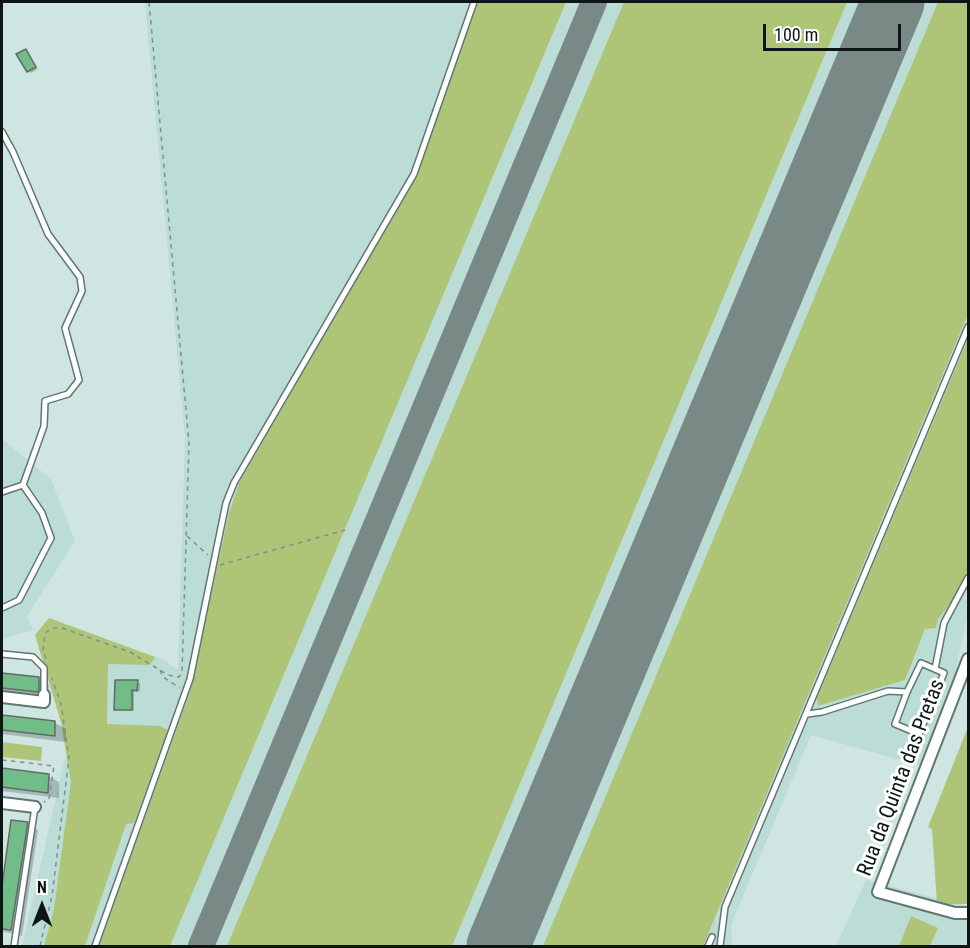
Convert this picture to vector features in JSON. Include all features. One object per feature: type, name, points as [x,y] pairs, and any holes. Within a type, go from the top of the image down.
[{"type":"street","name":"Rua da Quinta das Pretas","points":[[969,659],[878,892],[955,913],[969,913]]},
{"type":"street","points":[[2,697],[44,702],[44,695]]},
{"type":"street","points":[[2,803],[35,807]]},
{"type":"lane","points":[[95,946],[186,692],[226,503],[234,483],[414,174],[474,2]]},
{"type":"lane","points":[[2,132],[18,162],[48,234],[80,277],[82,291],[65,328],[79,380],[68,394],[45,402],[44,426],[23,485]]},
{"type":"lane","points":[[720,946],[720,925],[725,907],[969,327]]},
{"type":"lane","points":[[2,492],[23,485]]},
{"type":"lane","points":[[2,608],[19,600],[51,538],[42,513],[23,485]]},
{"type":"lane","points":[[935,669],[944,623],[969,578]]},
{"type":"lane","points":[[2,654],[33,657],[44,668],[44,695]]},
{"type":"lane","points":[[921,663],[945,673],[919,734],[895,724],[907,692],[921,663]]},
{"type":"lane","points":[[807,714],[822,712],[888,691],[907,692]]},
{"type":"lane","points":[[14,946],[35,807]]},
{"type":"lane","points":[[708,946],[712,937]]},
{"type":"path","points":[[49,668],[43,640],[45,633],[53,628],[62,628],[130,652],[168,675],[179,677],[182,673],[189,443],[149,2]]},
{"type":"path","points":[[187,535],[214,562],[225,565],[345,530]]},
{"type":"path","points":[[160,669],[163,677],[186,692]]},
{"type":"path","points":[[40,946],[52,896],[69,758],[61,704],[51,676]]},
{"type":"path","points":[[2,760],[54,766],[49,799],[35,807]]},
{"type":"shaded area","points":[[145,2],[968,2],[968,586],[964,599],[968,601],[968,613],[951,692],[922,766],[811,735],[731,925],[732,946],[22,946],[66,754],[61,722],[35,635],[49,618],[164,660],[178,670],[185,437]]},
{"type":"shaded area","points":[[2,439],[51,479],[75,541],[27,616],[33,630],[2,639]]},
{"type":"shaded area","points":[[866,880],[968,906],[968,946],[836,946]]},
{"type":"green space","points":[[478,2],[566,2],[170,946],[99,946],[190,692],[229,513],[239,483],[413,182]]},
{"type":"green space","points":[[624,2],[847,2],[452,946],[227,946]]},
{"type":"green space","points":[[938,2],[968,2],[968,314],[703,946],[543,946]]},
{"type":"green space","points":[[968,339],[968,570],[957,596],[938,619],[936,628],[925,629],[905,680],[818,706],[817,698]]},
{"type":"green space","points":[[49,618],[155,657],[150,665],[108,664],[107,724],[160,726],[168,730],[134,823],[126,824],[85,946],[44,946],[54,909],[71,782],[61,722],[35,635]]},
{"type":"green space","points":[[968,727],[968,904],[937,904],[932,829],[928,827]]},
{"type":"green space","points":[[2,742],[42,747],[41,761],[2,757]]},
{"type":"green space","points":[[911,916],[938,928],[930,946],[899,946]]},
{"type":"building","points":[[26,49],[36,67],[27,72],[16,54]]},
{"type":"building","points":[[2,673],[39,677],[39,690],[37,692],[2,688]]},
{"type":"building","points":[[115,680],[138,680],[137,691],[132,690],[132,710],[114,710]]},
{"type":"building","points":[[2,715],[55,721],[55,736],[2,730]]},
{"type":"building","points":[[2,768],[49,774],[48,793],[2,787]]},
{"type":"building","points":[[11,820],[28,822],[11,930],[2,929],[2,886]]},
{"type":"taxiway","points":[[201,946],[594,2]]},
{"type":"taxiway","points":[[882,28],[892,2]]},
{"type":"runway","points":[[498,946],[893,2]]}]
